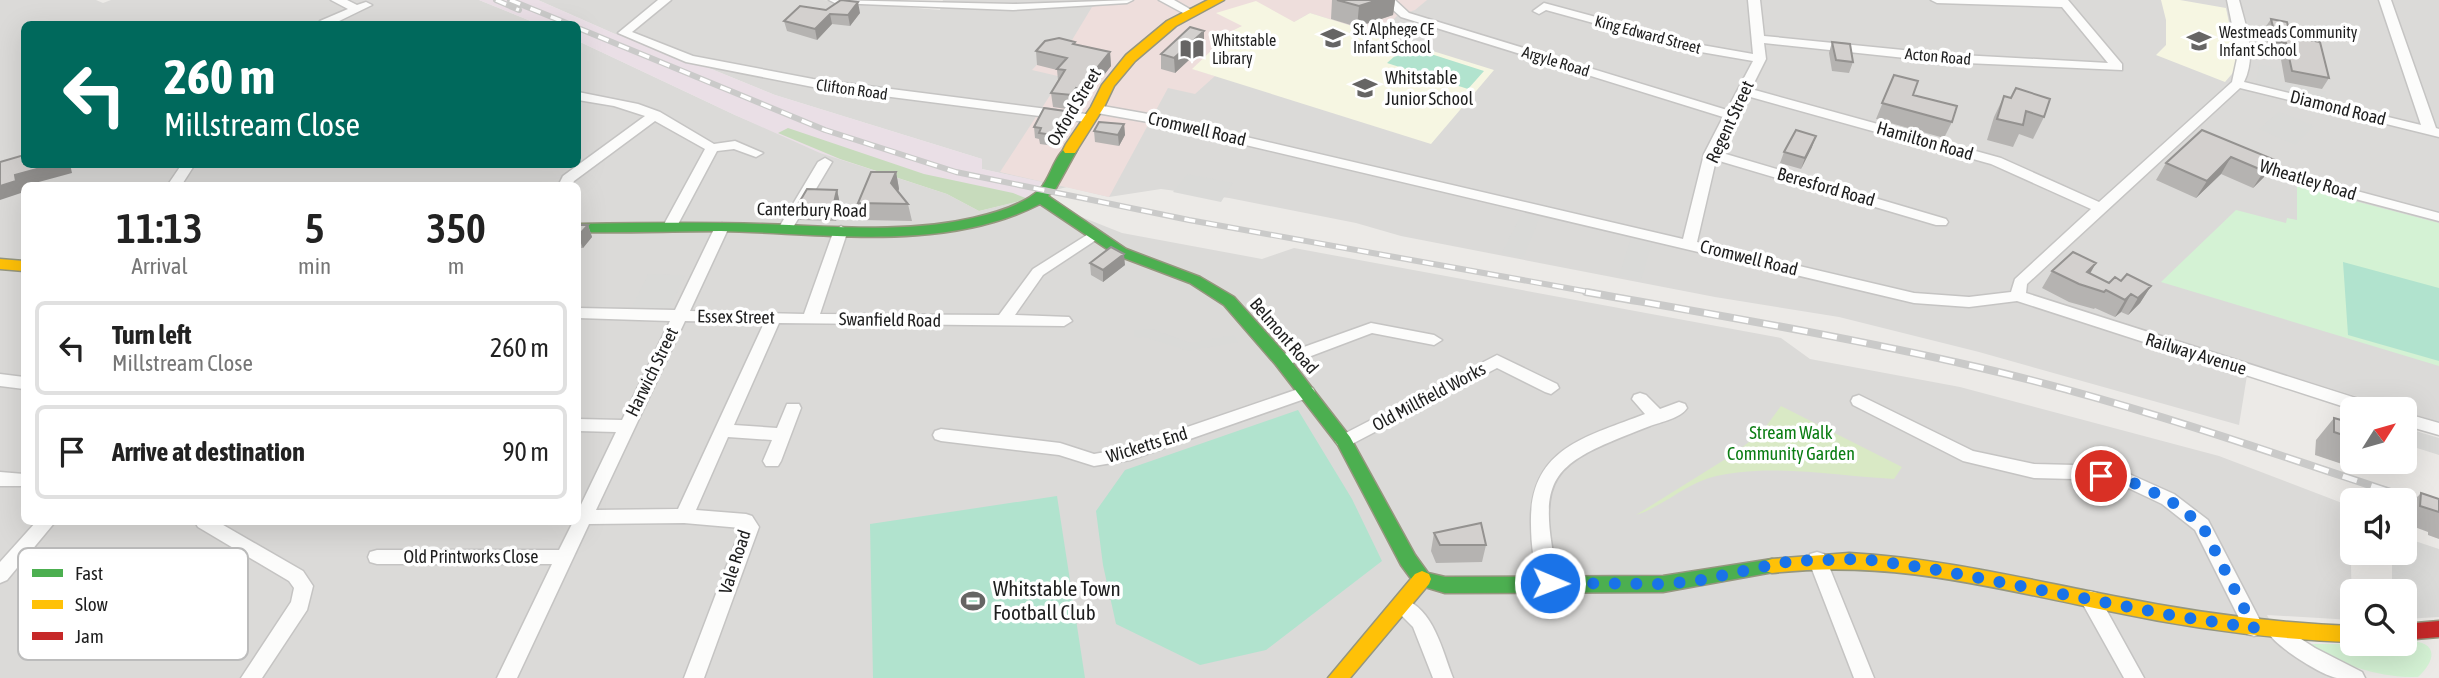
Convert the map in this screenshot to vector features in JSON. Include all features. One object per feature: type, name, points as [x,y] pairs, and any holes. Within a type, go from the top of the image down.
[{"type":"street","points":[[331,21],[362,7],[337,0]]},
{"type":"street","name":"Clifton Road","points":[[665,0],[624,33],[690,59],[800,81],[1091,114]]},
{"type":"street","points":[[835,0],[1013,7],[1126,0]]},
{"type":"street","points":[[1165,0],[1189,12]]},
{"type":"street","name":"Oxford Street","points":[[1041,198],[1053,182],[1099,97],[1122,68],[1189,12],[1218,0]]},
{"type":"street","name":"Argyle Road","points":[[1388,0],[1405,15],[1730,115]]},
{"type":"street","name":"Regent Street","points":[[1689,244],[1711,155],[1760,59],[1754,0]]},
{"type":"street","points":[[1940,0],[2064,2]]},
{"type":"street","points":[[2018,296],[2020,282],[2100,208],[2185,137],[2237,84],[2245,67],[2245,57],[2233,0]]},
{"type":"street","points":[[2385,0],[2435,132]]},
{"type":"street","name":"Acton Road","points":[[1759,39],[1943,58],[2118,67],[2064,2]]},
{"type":"street","name":"King Edward Street","points":[[1539,11],[1544,6],[1695,47],[1760,59]]},
{"type":"street","name":"Diamond Road","points":[[2237,84],[2435,132]]},
{"type":"street","name":"Hamilton Road","points":[[1744,91],[1996,161],[2100,208]]},
{"type":"street","points":[[581,96],[627,103],[655,115],[712,148],[735,145],[755,153]]},
{"type":"street","name":"Cromwell Road","points":[[1091,114],[1148,118],[1914,298],[1951,302],[2018,296]]},
{"type":"street","points":[[567,182],[655,115]]},
{"type":"street","points":[[669,228],[712,148]]},
{"type":"street","name":"Beresford Road","points":[[1711,155],[1941,222]]},
{"type":"street","name":"Wheatley Road","points":[[2237,158],[2292,178],[2439,217]]},
{"type":"street","points":[[785,229],[825,162]]},
{"type":"street","name":"Canterbury Road","points":[[581,228],[903,232],[953,228],[993,217],[1041,198]]},
{"type":"street","name":"Belmont Road","points":[[1041,198],[1121,252],[1212,288],[1229,301],[1282,361],[1344,441],[1408,560],[1422,579]]},
{"type":"street","name":"Harwich Street","points":[[581,521],[722,228]]},
{"type":"street","name":"Swanfield Road","points":[[841,230],[810,318],[1064,321]]},
{"type":"street","points":[[1002,322],[1038,272],[1095,236]]},
{"type":"street","points":[[0,264],[21,266]]},
{"type":"street","name":"Railway Avenue","points":[[2018,296],[2340,399]]},
{"type":"street","name":"Essex Street","points":[[581,313],[810,318]]},
{"type":"street","points":[[684,516],[774,318]]},
{"type":"street","points":[[1282,361],[1371,328],[1434,340]]},
{"type":"street","name":"Old Millfield Works","points":[[1344,441],[1497,361],[1551,388]]},
{"type":"street","points":[[0,380],[21,383]]},
{"type":"street","name":"Wicketts End","points":[[941,435],[1060,449],[1087,460],[1101,460],[1124,455],[1307,392]]},
{"type":"street","points":[[1640,399],[1658,417]]},
{"type":"street","points":[[1859,401],[1891,409],[1969,456],[2034,471],[2075,472],[2127,480],[2168,499],[2202,525],[2254,628]]},
{"type":"street","points":[[772,461],[793,408]]},
{"type":"street","points":[[1550,583],[1538,538],[1537,510],[1540,490],[1548,472],[1557,462],[1574,452],[1679,408]]},
{"type":"street","points":[[2417,423],[2439,429]]},
{"type":"street","points":[[581,425],[626,426]]},
{"type":"street","points":[[724,431],[782,434]]},
{"type":"street","points":[[0,479],[21,480]]},
{"type":"street","name":"Vale Road","points":[[583,517],[684,516],[746,521],[750,527],[694,678]]},
{"type":"street","points":[[23,548],[43,525]]},
{"type":"street","points":[[209,525],[296,576],[304,586],[300,604],[251,678]]},
{"type":"street","name":"Harwich Street","points":[[507,678],[579,525]]},
{"type":"street","points":[[0,575],[18,554]]},
{"type":"street","name":"Old Printworks Close","points":[[377,557],[565,557]]},
{"type":"street","points":[[1816,559],[1864,678]]},
{"type":"street","points":[[1338,678],[1402,606],[1422,579],[1446,585],[1663,584],[1696,581],[1768,565],[1816,559],[1862,559],[1927,568],[2176,616],[2276,631],[2340,634]]},
{"type":"street","points":[[2090,599],[2134,678]]},
{"type":"street","points":[[1402,606],[1421,622],[1443,678]]},
{"type":"street","points":[[2276,631],[2308,654],[2355,678]]},
{"type":"street","points":[[2417,633],[2437,634]]},
{"type":"shaded area","points":[[0,0],[96,0],[103,3],[111,0],[479,0],[531,21],[21,21],[21,168],[581,168],[581,42],[735,115],[840,159],[947,194],[979,211],[1028,199],[1044,202],[1122,233],[1262,259],[1294,248],[1781,338],[1810,359],[1960,387],[2219,456],[2340,502],[2340,565],[2351,565],[2351,579],[2340,579],[2340,619],[2267,615],[2283,646],[2344,678],[0,678]]},
{"type":"shaded area","points":[[479,0],[538,0],[615,34],[623,33],[775,95],[982,159],[982,169],[1042,182],[1028,199],[979,211],[947,194],[820,153],[581,42],[581,21],[531,21]]},
{"type":"shaded area","points":[[538,0],[823,0],[940,10],[943,0],[2439,0],[2439,422],[2417,415],[2417,397],[2358,397],[2249,363],[2239,425],[1979,352],[1839,317],[1715,297],[1401,236],[1356,223],[1229,198],[1161,189],[1109,197],[1067,187],[1055,190],[1044,187],[1041,182],[982,169],[982,159],[775,95],[623,33],[615,34]]},
{"type":"shaded area","points":[[1120,0],[1427,0],[1415,10],[1397,16],[1378,34],[1310,13],[1294,22],[1232,32],[1193,69],[1215,76],[1195,94],[1168,88],[1109,197],[1000,172],[1062,77],[1032,70],[1051,50],[1069,45],[1092,7]]},
{"type":"shaded area","name":"Westmeads Community Infant School","points":[[2161,0],[2180,0],[2226,8],[2237,68],[2225,82],[2156,55],[2166,45],[2166,20]]},
{"type":"shaded area","name":"Whitstable Junior School","points":[[1256,1],[1294,22],[1310,13],[1494,70],[1431,144],[1192,69],[1232,31],[1242,26],[1216,13]]},
{"type":"shaded area","points":[[2259,64],[2280,69],[2281,82],[2326,92],[2327,101],[2256,84]]},
{"type":"shaded area","points":[[2279,112],[2314,126],[2295,145],[2259,129]]},
{"type":"shaded area","points":[[1187,174],[1233,183],[1221,202],[1173,192]]},
{"type":"shaded area","points":[[1523,210],[1541,215],[1523,259],[1502,253]]},
{"type":"shaded area","points":[[1631,238],[1652,243],[1641,281],[1619,276]]},
{"type":"shaded area","points":[[648,274],[685,275],[669,310],[631,310]]},
{"type":"shaded area","points":[[1152,329],[1190,343],[1234,335],[1238,342],[1189,351],[1147,338],[1134,337],[1134,330]]},
{"type":"shaded area","points":[[2417,431],[2439,438],[2439,455],[2417,448]]},
{"type":"shaded area","points":[[2417,542],[2439,549],[2439,617],[2417,618],[2417,579],[2392,579],[2392,565],[2417,565]]},
{"type":"green space","points":[[1406,46],[1484,71],[1468,89],[1387,63]]},
{"type":"green space","points":[[788,128],[924,174],[1013,193],[1028,199],[979,211],[947,194],[840,159],[778,133]]},
{"type":"green space","points":[[2297,186],[2439,223],[2439,366],[2161,282],[2236,210],[2286,223],[2287,218],[2297,220]]},
{"type":"green space","points":[[2343,262],[2439,288],[2439,361],[2348,335]]},
{"type":"green space","name":"Stream Walk Community Garden","points":[[1781,406],[1902,467],[1894,479],[1777,470],[1731,473],[1699,482],[1636,515],[1732,455],[1762,432]]},
{"type":"green space","points":[[1298,410],[1352,499],[1382,561],[1266,650],[1200,665],[1116,624],[1103,565],[1096,511],[1125,470]]},
{"type":"green space","name":"Whitstable Town Football Club","points":[[1057,496],[1085,678],[873,678],[870,524]]},
{"type":"green space","points":[[2417,642],[2428,647],[2431,657],[2418,677],[2402,677],[2358,668],[2303,644],[2340,644],[2340,656],[2417,656]]},
{"type":"building","points":[[841,0],[858,2],[848,15],[830,14],[815,29],[784,21],[800,6],[826,10]]},
{"type":"building","points":[[1337,0],[1378,0],[1359,6]]},
{"type":"building","points":[[2271,19],[2300,28],[2303,39],[2320,42],[2329,78],[2292,71],[2286,43],[2277,42]]},
{"type":"building","points":[[1190,27],[1204,31],[1174,58],[1161,54]]},
{"type":"building","points":[[1059,38],[1110,52],[1072,95],[1051,93],[1065,70],[1057,69],[1067,58],[1036,51],[1045,41]]},
{"type":"building","points":[[1832,42],[1850,44],[1853,62],[1836,60]]},
{"type":"building","points":[[1894,75],[1918,81],[1913,95],[1957,106],[1952,122],[1882,103]]},
{"type":"building","points":[[2016,88],[2050,99],[2044,117],[2026,111],[2023,125],[1997,119],[2004,96],[2011,98]]},
{"type":"building","points":[[1044,108],[1065,111],[1053,135],[1039,133],[1041,128],[1034,127]]},
{"type":"building","points":[[1099,122],[1124,124],[1118,135],[1094,131]]},
{"type":"building","points":[[1796,130],[1816,136],[1805,158],[1784,152]]},
{"type":"building","points":[[2202,130],[2275,160],[2264,171],[2231,157],[2207,181],[2166,163]]},
{"type":"building","points":[[21,156],[21,168],[40,168],[15,175],[16,181],[0,186],[0,162]]},
{"type":"building","points":[[871,172],[896,172],[891,183],[908,204],[858,203]]},
{"type":"building","points":[[807,189],[837,190],[833,207],[797,206]]},
{"type":"building","points":[[1111,247],[1124,254],[1103,270],[1090,263]]},
{"type":"building","points":[[2073,252],[2096,263],[2087,272],[2109,283],[2115,277],[2121,281],[2127,274],[2151,286],[2138,298],[2131,294],[2125,300],[2106,290],[2104,292],[2079,284],[2052,271]]},
{"type":"building","points":[[2334,418],[2340,420],[2340,434],[2334,432]]},
{"type":"building","points":[[2421,493],[2439,499],[2439,512],[2420,506]]},
{"type":"building","points":[[1481,523],[1486,545],[1440,545],[1434,533]]},
{"type":"railway","points":[[496,0],[519,10]]},
{"type":"railway","points":[[510,0],[562,21]]},
{"type":"railway","points":[[581,29],[825,130],[956,172],[1189,220],[1595,293]]},
{"type":"railway","points":[[1586,292],[1880,346],[2036,381],[2210,432],[2439,508]]},
{"type":"traffic: fast","points":[[581,228],[721,227],[868,232],[940,228],[976,222],[1034,202],[1049,188],[1070,150]]},
{"type":"traffic: fast","points":[[1041,198],[1121,252],[1195,280],[1229,301],[1282,361],[1344,441],[1408,560],[1422,579]]},
{"type":"traffic: fast","points":[[1422,579],[1445,585],[1663,584],[1772,566]]},
{"type":"traffic: slow","points":[[1070,150],[1098,107],[1108,85],[1131,58],[1171,24],[1218,0]]},
{"type":"traffic: slow","points":[[0,264],[21,266]]},
{"type":"traffic: slow","points":[[1772,566],[1811,561],[1887,562],[1964,573],[2180,617],[2283,630],[2340,634]]},
{"type":"traffic: slow","points":[[1338,678],[1422,579]]},
{"type":"traffic: jam","points":[[2417,631],[2439,629]]},
{"type":"place","name":"St. Alphege CE Infant School","points":[[1333,38]]},
{"type":"place","name":"Westmeads Community Infant School","points":[[2199,41]]},
{"type":"place","name":"Whitstable Library","points":[[1192,49]]},
{"type":"place","name":"Whitstable Junior School","points":[[1365,88]]},
{"type":"place","name":"Whitstable Town Football Club","points":[[973,601]]},
{"type":"route","points":[[1550,583],[1663,584],[1696,581],[1791,561],[1862,559],[1927,568],[2176,616],[2254,628],[2202,525],[2168,499],[2127,480],[2101,476]]}]
